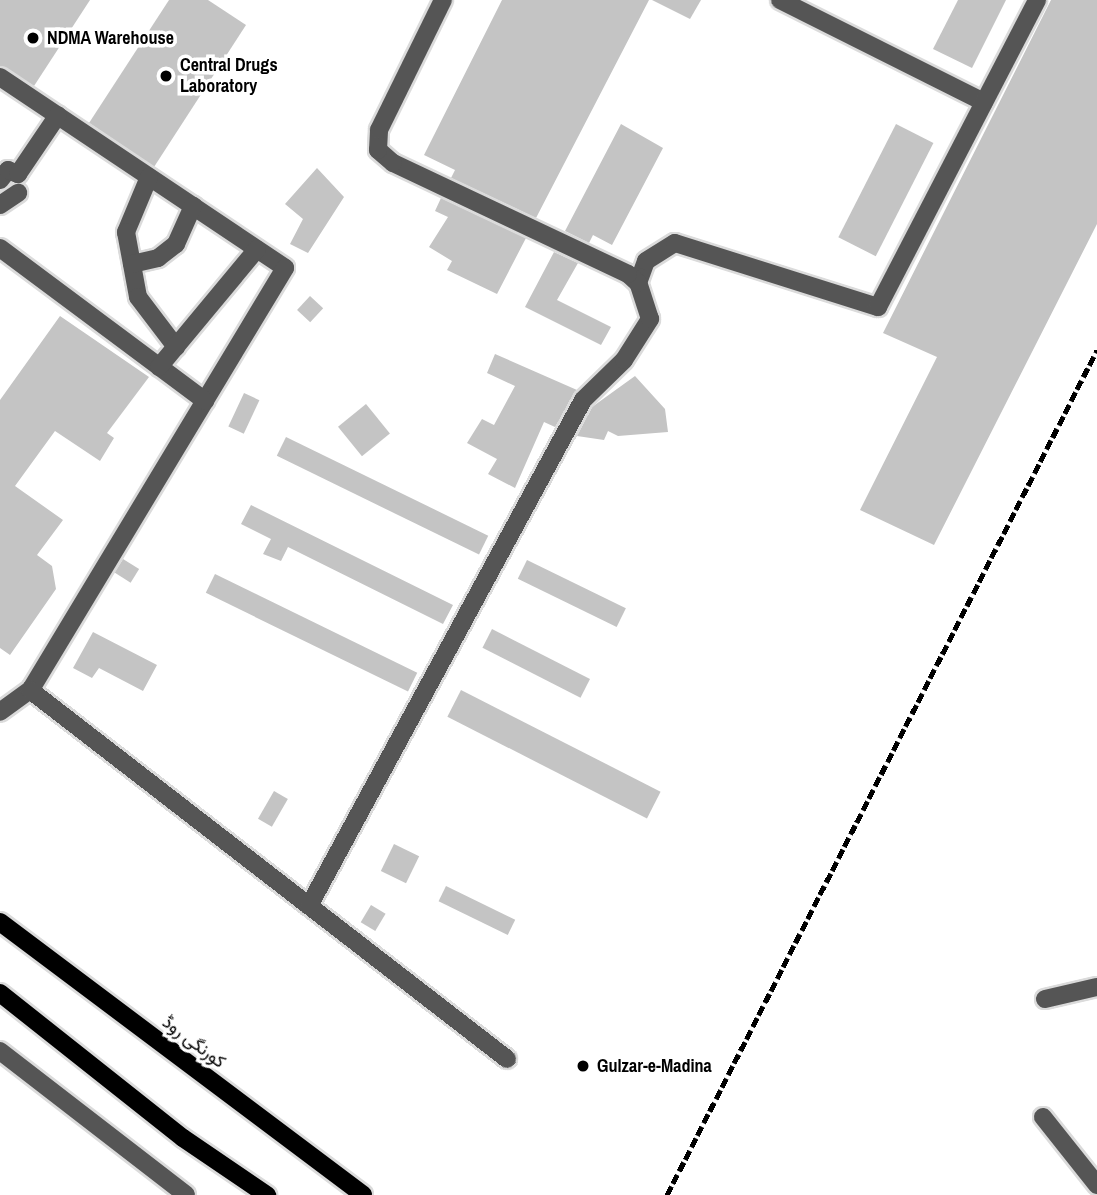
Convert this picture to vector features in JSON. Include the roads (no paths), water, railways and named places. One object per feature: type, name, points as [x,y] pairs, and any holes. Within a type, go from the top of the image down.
[{"type":"main road","name":"کورنگی روڈ","points":[[0,922],[363,1195]]},
{"type":"main road","points":[[0,993],[183,1138],[267,1195]]},
{"type":"street","points":[[443,0],[379,130],[383,157],[638,283]]},
{"type":"street","points":[[780,0],[984,102]]},
{"type":"street","points":[[309,906],[583,400],[624,360],[650,319],[638,283],[646,261],[675,243],[878,307],[1037,0]]},
{"type":"street","points":[[0,712],[30,690],[285,268],[58,116],[2,83]]},
{"type":"street","points":[[0,180],[8,170],[18,174],[58,116]]},
{"type":"street","points":[[149,177],[126,232],[138,297],[176,347]]},
{"type":"street","points":[[0,205],[18,193]]},
{"type":"street","points":[[132,264],[158,258],[176,244],[193,206]]},
{"type":"street","points":[[0,248],[205,401]]},
{"type":"street","points":[[159,367],[257,249]]},
{"type":"street","points":[[30,690],[508,1059]]},
{"type":"street","points":[[1045,999],[1097,988]]},
{"type":"street","points":[[0,1051],[186,1195]]},
{"type":"street","points":[[1043,1117],[1097,1185]]},
{"type":"railway","points":[[667,1195],[1097,350]]},
{"type":"place","name":"NDMA Warehouse","points":[[33,38]]},
{"type":"place","name":"Central Drugs Laboratory","points":[[166,76]]},
{"type":"place","name":"Gulzar-e-Madina","points":[[583,1066]]}]
